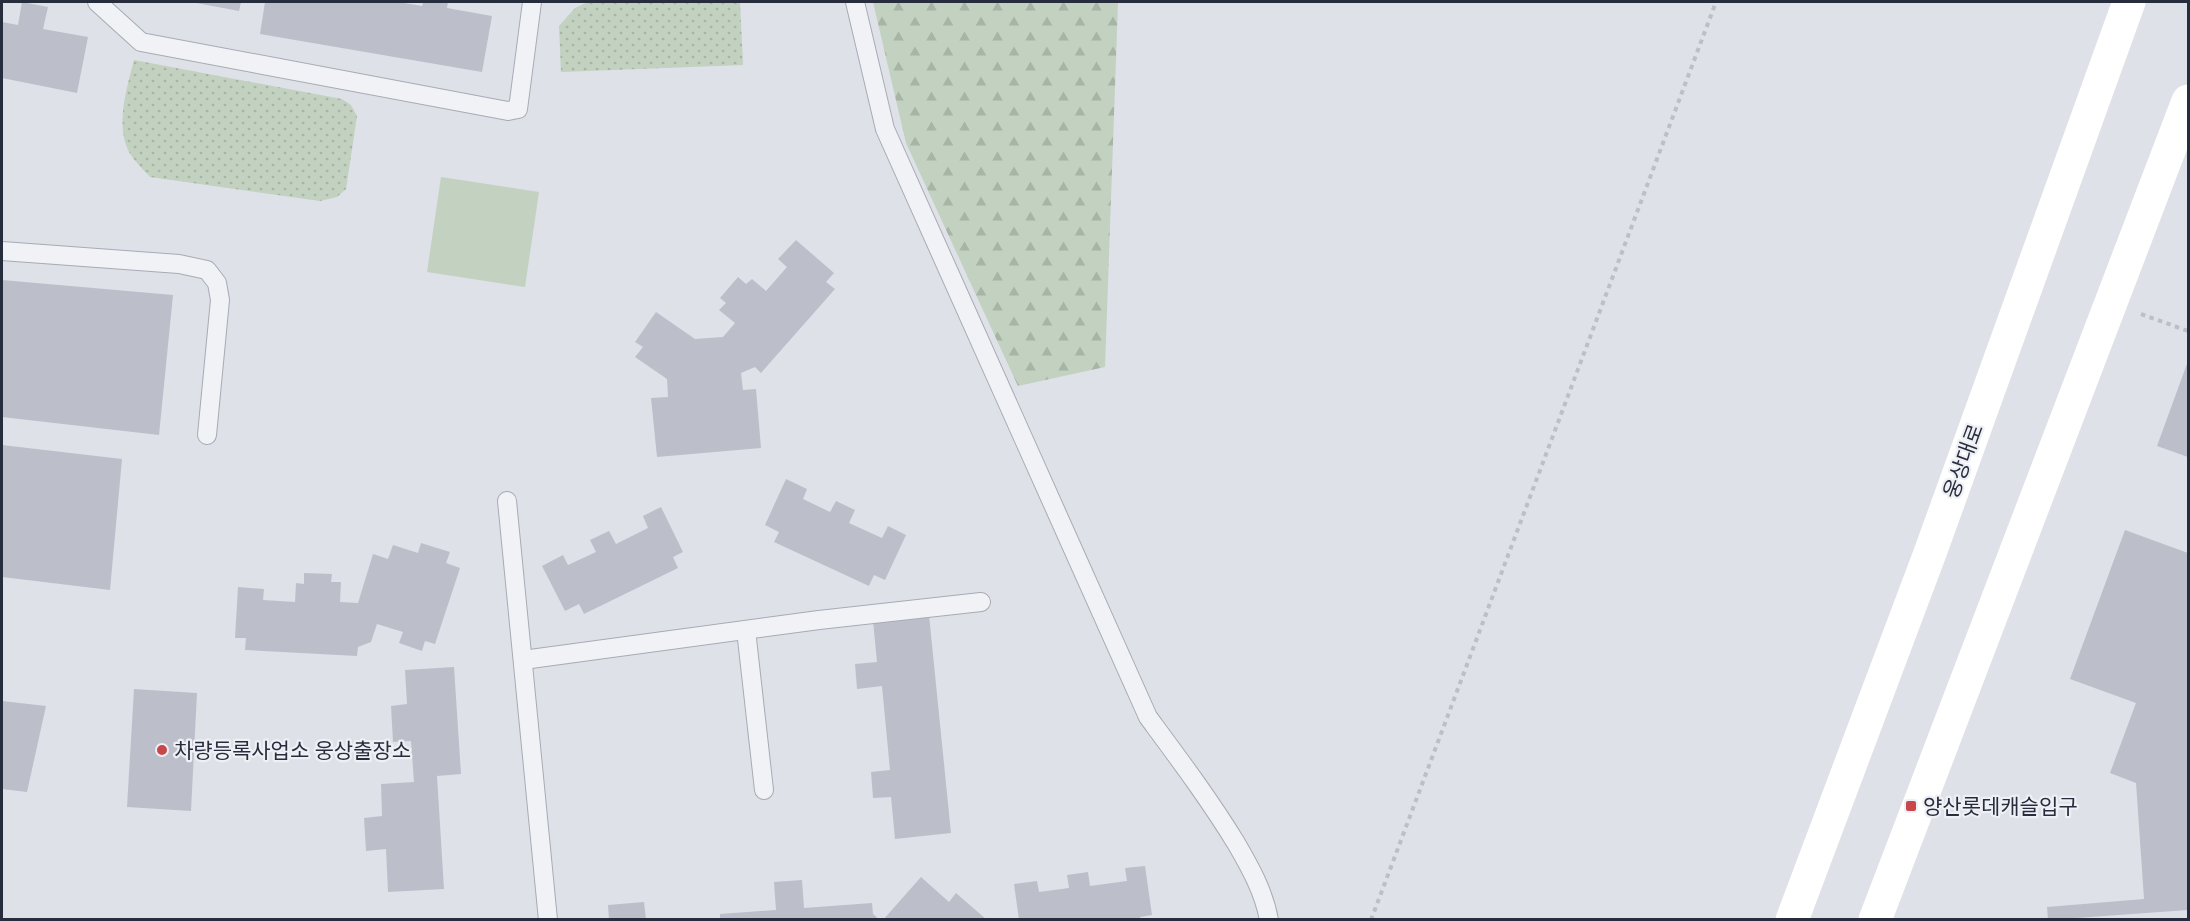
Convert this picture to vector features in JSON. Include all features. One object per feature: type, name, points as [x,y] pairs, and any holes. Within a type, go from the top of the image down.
[{"type":"main road","name":"웅상대로","points":[[1792,920],[1930,553],[2129,2]]},
{"type":"main road","points":[[1875,920],[2188,101]]},
{"type":"lane","points":[[97,2],[141,42],[508,111],[518,109],[532,2]]},
{"type":"lane","points":[[855,2],[885,129],[1148,717],[1211,802],[1242,854],[1265,900],[1269,920]]},
{"type":"lane","points":[[2,252],[179,264],[207,270],[217,283],[220,300],[207,435]]},
{"type":"lane","points":[[507,501],[548,920]]},
{"type":"lane","points":[[523,660],[746,630],[981,603]]},
{"type":"lane","points":[[746,630],[764,790]]},
{"type":"path","points":[[1371,920],[1716,2]]},
{"type":"path","points":[[2112,303],[2188,331]]},
{"type":"green space","points":[[588,2],[740,2],[743,65],[561,72],[559,26],[575,8]]},
{"type":"green space","points":[[873,2],[1118,2],[1105,367],[1018,386],[906,143]]},
{"type":"green space","points":[[134,60],[342,99],[351,105],[357,116],[346,189],[337,197],[320,201],[150,177],[129,152],[123,130],[124,106]]},
{"type":"green space","points":[[441,177],[539,192],[525,287],[427,272]]},
{"type":"building","points":[[22,2],[48,7],[43,29],[88,37],[77,93],[2,78],[2,22],[18,25]]},
{"type":"building","points":[[191,2],[241,2],[239,11]]},
{"type":"building","points":[[265,2],[398,2],[422,6],[423,2],[448,2],[447,8],[492,16],[482,72],[260,34]]},
{"type":"building","points":[[796,240],[834,273],[826,282],[835,289],[761,373],[755,367],[741,373],[743,390],[756,389],[761,448],[657,457],[651,398],[668,397],[667,379],[635,357],[643,347],[635,342],[656,312],[695,339],[723,337],[735,323],[719,310],[726,303],[720,298],[738,277],[746,284],[752,279],[766,291],[787,267],[778,259]]},
{"type":"building","points":[[2,280],[173,295],[159,435],[2,417]]},
{"type":"building","points":[[2188,361],[2188,457],[2157,446]]},
{"type":"building","points":[[2,445],[122,459],[110,590],[2,577]]},
{"type":"building","points":[[786,479],[807,489],[803,499],[830,512],[836,501],[855,510],[849,523],[882,538],[888,526],[906,535],[885,580],[874,575],[869,586],[774,542],[779,532],[765,525]]},
{"type":"building","points":[[661,507],[683,552],[673,557],[678,568],[584,614],[579,604],[565,611],[542,566],[563,555],[568,565],[596,552],[590,540],[609,531],[616,544],[648,528],[643,516]]},
{"type":"building","points":[[2125,530],[2188,553],[2188,910],[2048,920],[2047,907],[2144,899],[2136,783],[2110,773],[2136,703],[2070,679]]},
{"type":"building","points":[[421,543],[450,552],[446,563],[460,568],[435,644],[425,641],[422,651],[399,643],[403,632],[377,624],[371,642],[358,647],[357,656],[245,650],[246,638],[235,638],[238,587],[264,589],[263,600],[295,602],[296,583],[304,584],[304,573],[332,574],[331,582],[341,582],[340,602],[358,603],[373,554],[388,559],[393,545],[418,553]]},
{"type":"building","points":[[929,615],[951,833],[895,839],[891,797],[873,798],[871,772],[890,770],[882,686],[857,689],[855,664],[877,662],[873,621]]},
{"type":"building","points":[[454,667],[461,774],[437,776],[444,889],[388,892],[386,849],[366,851],[364,818],[382,816],[381,784],[414,782],[411,741],[393,742],[391,706],[407,704],[405,670]]},
{"type":"building","name":"차량등록사업소 웅상출장소","points":[[134,689],[197,693],[191,811],[127,807]]},
{"type":"building","points":[[2,701],[46,706],[27,792],[2,789]]},
{"type":"building","points":[[1145,866],[1152,915],[1140,917],[1141,920],[1019,920],[1014,884],[1037,881],[1039,892],[1069,888],[1067,875],[1088,872],[1090,886],[1127,881],[1125,868]]},
{"type":"building","points":[[921,877],[949,902],[956,893],[987,920],[883,920]]},
{"type":"building","points":[[802,880],[804,908],[872,903],[873,914],[880,920],[720,920],[720,914],[776,910],[774,882]]},
{"type":"building","points":[[644,902],[646,920],[609,920],[608,905]]},
{"type":"place","name":"차량등록사업소 웅상출장소","points":[[162,750]]},
{"type":"place","name":"양산롯데캐슬입구","points":[[1911,806]]}]
